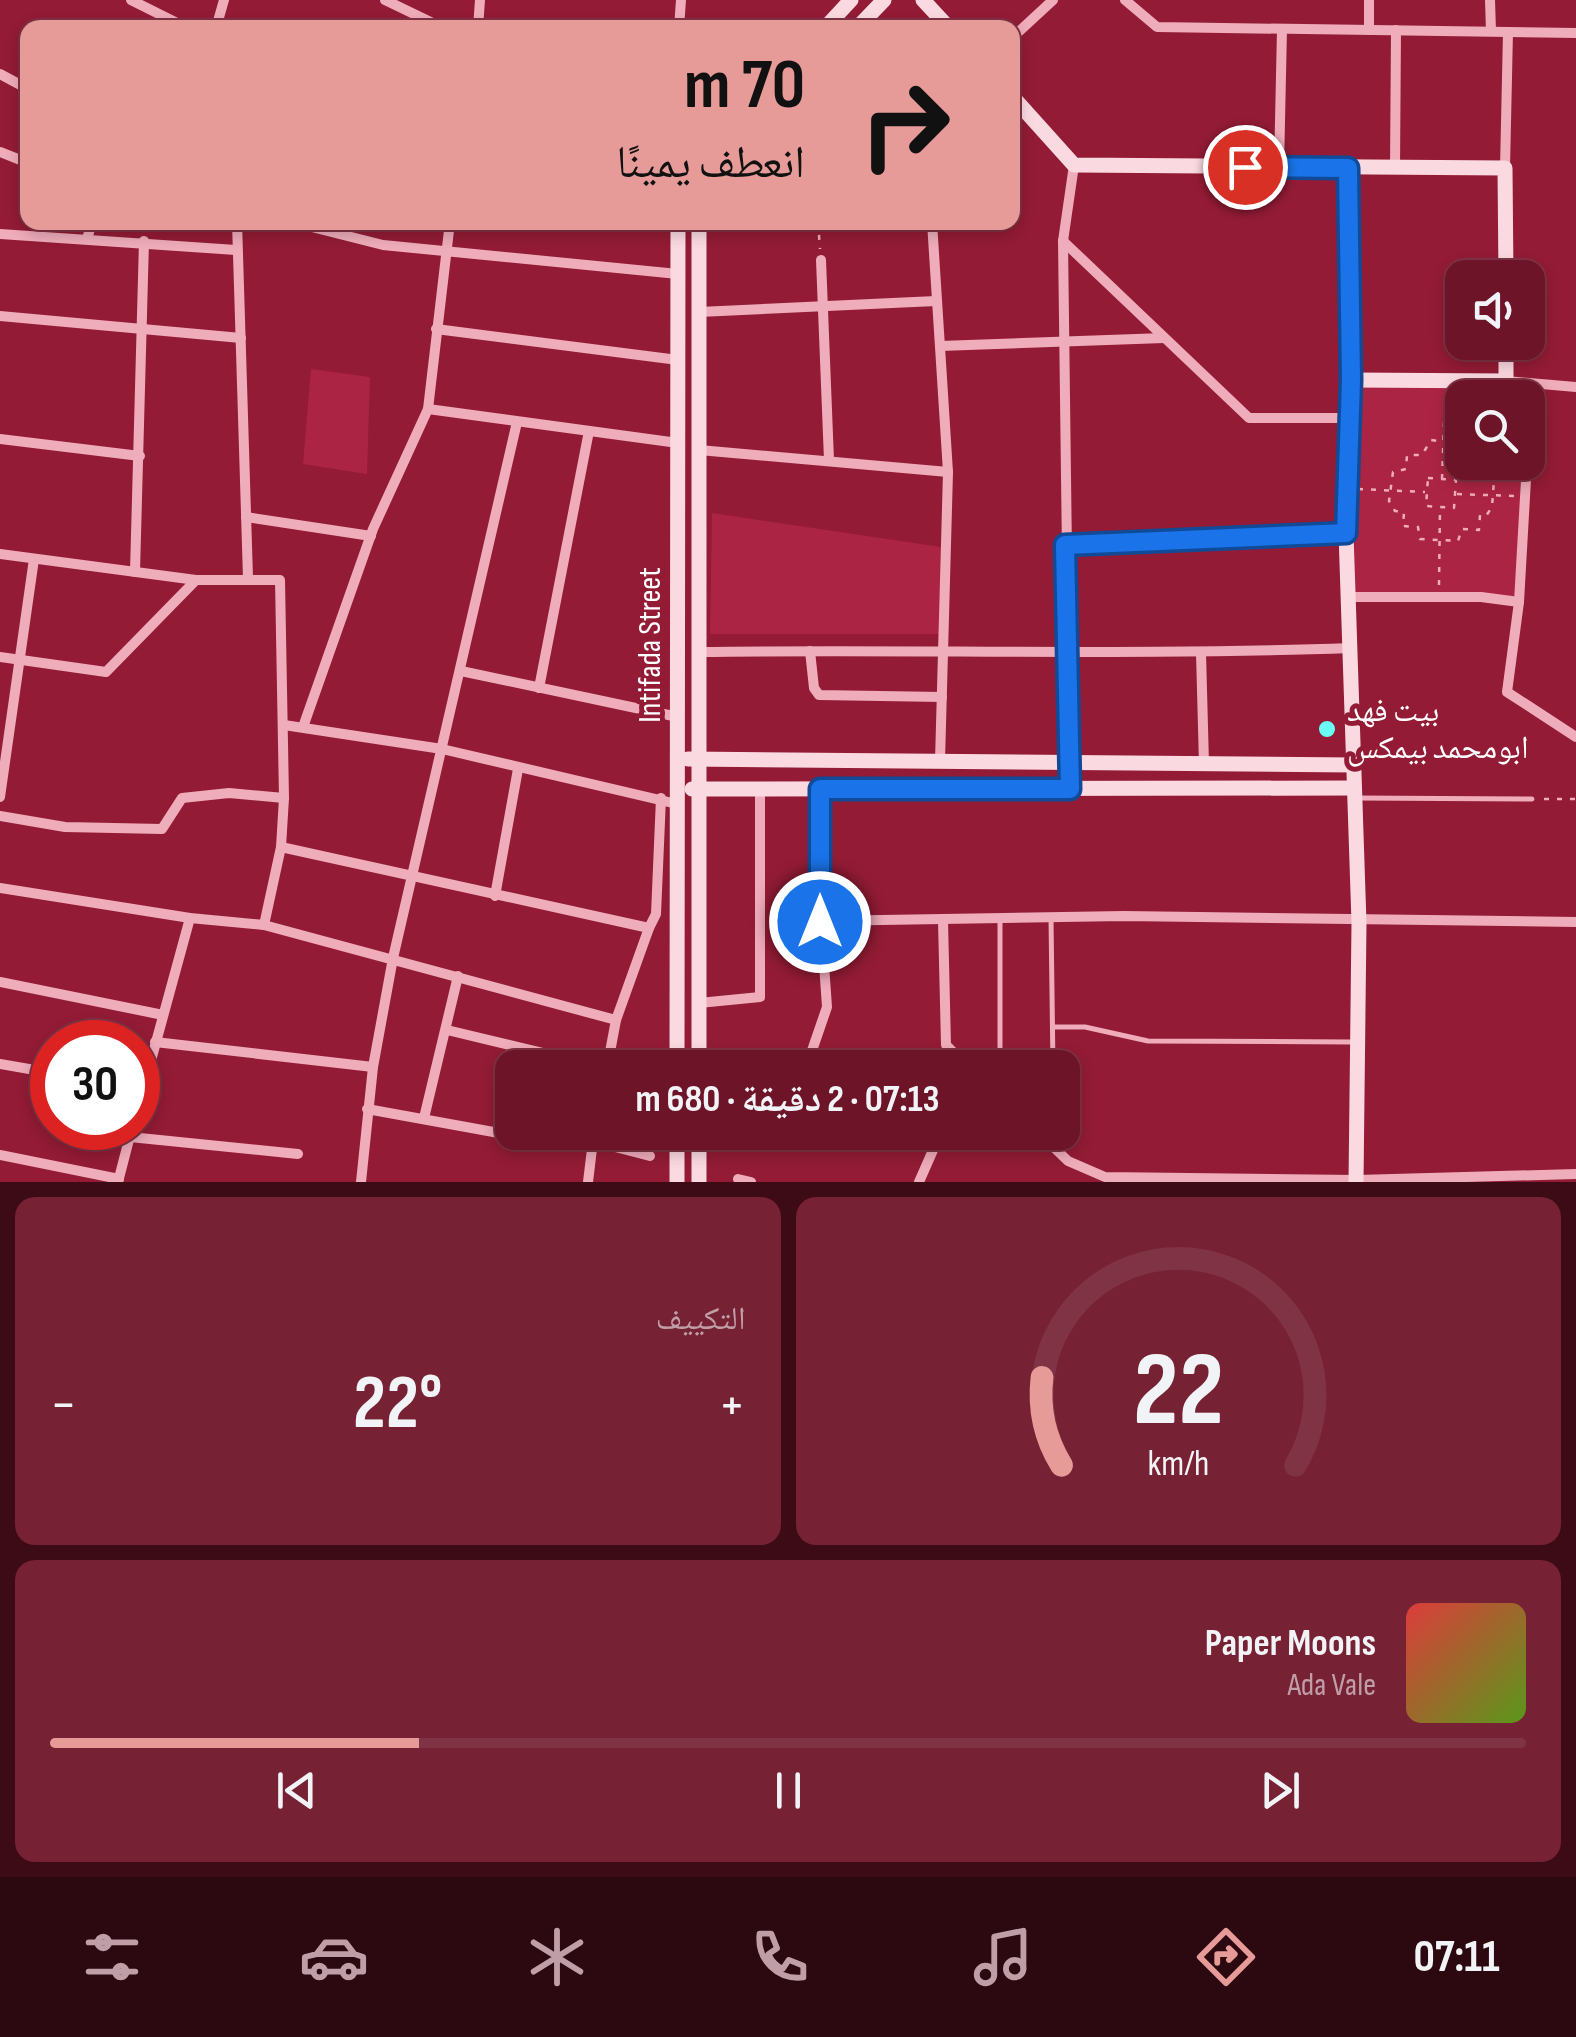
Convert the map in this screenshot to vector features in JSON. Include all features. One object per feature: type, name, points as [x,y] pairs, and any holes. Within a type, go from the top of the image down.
[{"type":"street","points":[[131,0],[170,20]]},
{"type":"street","points":[[385,0],[426,20]]},
{"type":"street","points":[[833,20],[852,0]]},
{"type":"street","points":[[864,20],[884,0]]},
{"type":"street","points":[[923,0],[942,20]]},
{"type":"street","points":[[1020,31],[1053,0]]},
{"type":"street","points":[[1125,0],[1157,27],[1576,32]]},
{"type":"street","points":[[1369,0],[1369,30]]},
{"type":"street","points":[[1490,0],[1491,31]]},
{"type":"street","points":[[1280,167],[1282,29]]},
{"type":"street","points":[[1394,168],[1396,30]]},
{"type":"street","points":[[1506,260],[1508,32]]},
{"type":"street","points":[[1020,105],[1074,165],[1505,168]]},
{"type":"street","points":[[1070,789],[1063,241],[1074,165]]},
{"type":"street","points":[[1348,168],[1351,380],[1346,533],[1359,923],[1357,1181]]},
{"type":"street","points":[[87,240],[90,230]]},
{"type":"street","points":[[237,230],[248,578]]},
{"type":"street","points":[[324,230],[384,245],[678,274]]},
{"type":"street","points":[[303,727],[371,536],[428,409],[449,230]]},
{"type":"street","name":"Intifada Street","points":[[677,1050],[672,797],[678,760],[678,230]]},
{"type":"street","name":"Intifada Street","points":[[699,230],[699,1050]]},
{"type":"street","points":[[932,230],[948,472],[940,761]]},
{"type":"street","points":[[0,234],[236,250]]},
{"type":"street","points":[[135,572],[145,330],[144,241]]},
{"type":"street","points":[[1063,241],[1248,418],[1348,418]]},
{"type":"street","points":[[820,260],[829,460]]},
{"type":"street","points":[[699,312],[936,302]]},
{"type":"street","points":[[0,316],[240,338]]},
{"type":"street","points":[[436,329],[678,360]]},
{"type":"street","points":[[940,346],[1164,338]]},
{"type":"street","points":[[1351,380],[1445,380]]},
{"type":"street","points":[[1545,387],[1576,388]]},
{"type":"street","points":[[428,409],[678,443]]},
{"type":"street","points":[[361,1182],[372,1067],[393,958],[517,422]]},
{"type":"street","points":[[539,688],[588,431]]},
{"type":"street","points":[[0,439],[140,456]]},
{"type":"street","points":[[699,450],[948,472]]},
{"type":"street","points":[[1526,480],[1519,602],[1507,692],[1576,737]]},
{"type":"street","points":[[246,517],[371,536]]},
{"type":"street","points":[[1065,545],[1346,533]]},
{"type":"street","points":[[0,554],[196,580],[280,580],[284,798],[281,847],[264,925]]},
{"type":"street","points":[[0,798],[34,559]]},
{"type":"street","points":[[0,658],[106,672],[196,580]]},
{"type":"street","points":[[1349,597],[1519,602]]},
{"type":"street","points":[[699,652],[944,649],[1201,654],[1351,648]]},
{"type":"street","points":[[810,650],[814,688],[819,695],[942,696]]},
{"type":"street","points":[[1201,654],[1204,764]]},
{"type":"street","points":[[461,671],[678,717]]},
{"type":"street","points":[[284,725],[442,749],[518,769],[672,797],[699,790],[820,789],[1354,793]]},
{"type":"street","points":[[678,760],[1354,765]]},
{"type":"street","points":[[495,896],[518,769]]},
{"type":"street","points":[[812,1050],[826,1007],[820,922],[820,789]]},
{"type":"street","points":[[699,1004],[760,996],[760,790]]},
{"type":"street","points":[[0,816],[65,828],[162,829],[182,798],[228,792],[284,798]]},
{"type":"street","points":[[610,1050],[616,1020],[656,914],[672,797]]},
{"type":"street","points":[[281,847],[649,928]]},
{"type":"street","points":[[0,888],[190,918],[264,925],[616,1020]]},
{"type":"street","points":[[820,922],[1124,916],[1359,923],[1576,922]]},
{"type":"street","points":[[160,1025],[190,918]]},
{"type":"street","points":[[943,922],[946,1045],[951,1050]]},
{"type":"street","points":[[424,1118],[458,976]]},
{"type":"street","points":[[0,982],[163,1015]]},
{"type":"street","points":[[447,1030],[531,1050]]},
{"type":"street","points":[[160,1043],[372,1067]]},
{"type":"street","points":[[0,1064],[30,1069]]},
{"type":"street","points":[[367,1109],[495,1132]]},
{"type":"street","points":[[160,1136],[298,1154]]},
{"type":"street","points":[[0,1155],[119,1180],[126,1150]]},
{"type":"street","points":[[588,1182],[592,1150]]},
{"type":"street","points":[[632,1150],[650,1156]]},
{"type":"street","points":[[676,1182],[677,1150]]},
{"type":"street","points":[[698,1182],[699,1150]]},
{"type":"street","points":[[919,1182],[933,1150]]},
{"type":"street","points":[[1056,1150],[1068,1161],[1105,1177],[1357,1181],[1500,1180],[1576,1174]]},
{"type":"lane","points":[[1354,793],[1532,798]]},
{"type":"lane","points":[[1051,918],[1054,1050]]},
{"type":"lane","points":[[1000,920],[1000,1050]]},
{"type":"lane","points":[[1053,1027],[1085,1027],[1148,1041],[1358,1042]]},
{"type":"path","points":[[818,230],[820,260]]},
{"type":"path","points":[[1442,479],[1445,380]]},
{"type":"path","points":[[1443,440],[1426,442],[1422,456],[1406,455],[1406,469],[1394,472],[1389,490],[1391,508],[1404,512],[1403,526],[1418,527],[1420,539],[1440,543],[1458,540],[1462,530],[1479,530],[1480,516],[1491,512],[1494,480]]},
{"type":"path","points":[[1428,478],[1456,480],[1454,508],[1426,506],[1427,492],[1428,478]]},
{"type":"path","points":[[1347,488],[1427,492]]},
{"type":"path","points":[[1455,494],[1525,496]]},
{"type":"path","points":[[1440,507],[1440,597]]},
{"type":"path","points":[[1532,798],[1576,800]]},
{"type":"shaded area","points":[[311,369],[370,377],[367,474],[303,464]]},
{"type":"shaded area","points":[[1445,384],[1445,480],[1520,480],[1517,598],[1354,593],[1355,385]]},
{"type":"shaded area","points":[[712,513],[941,547],[939,634],[710,634]]},
{"type":"place","name":"بيت فهد ابومحمد بيمكس","points":[[1327,729]]},
{"type":"route","points":[[820,922],[820,789],[1070,789],[1065,545],[1346,533],[1351,380],[1348,168],[1245,167]]}]
